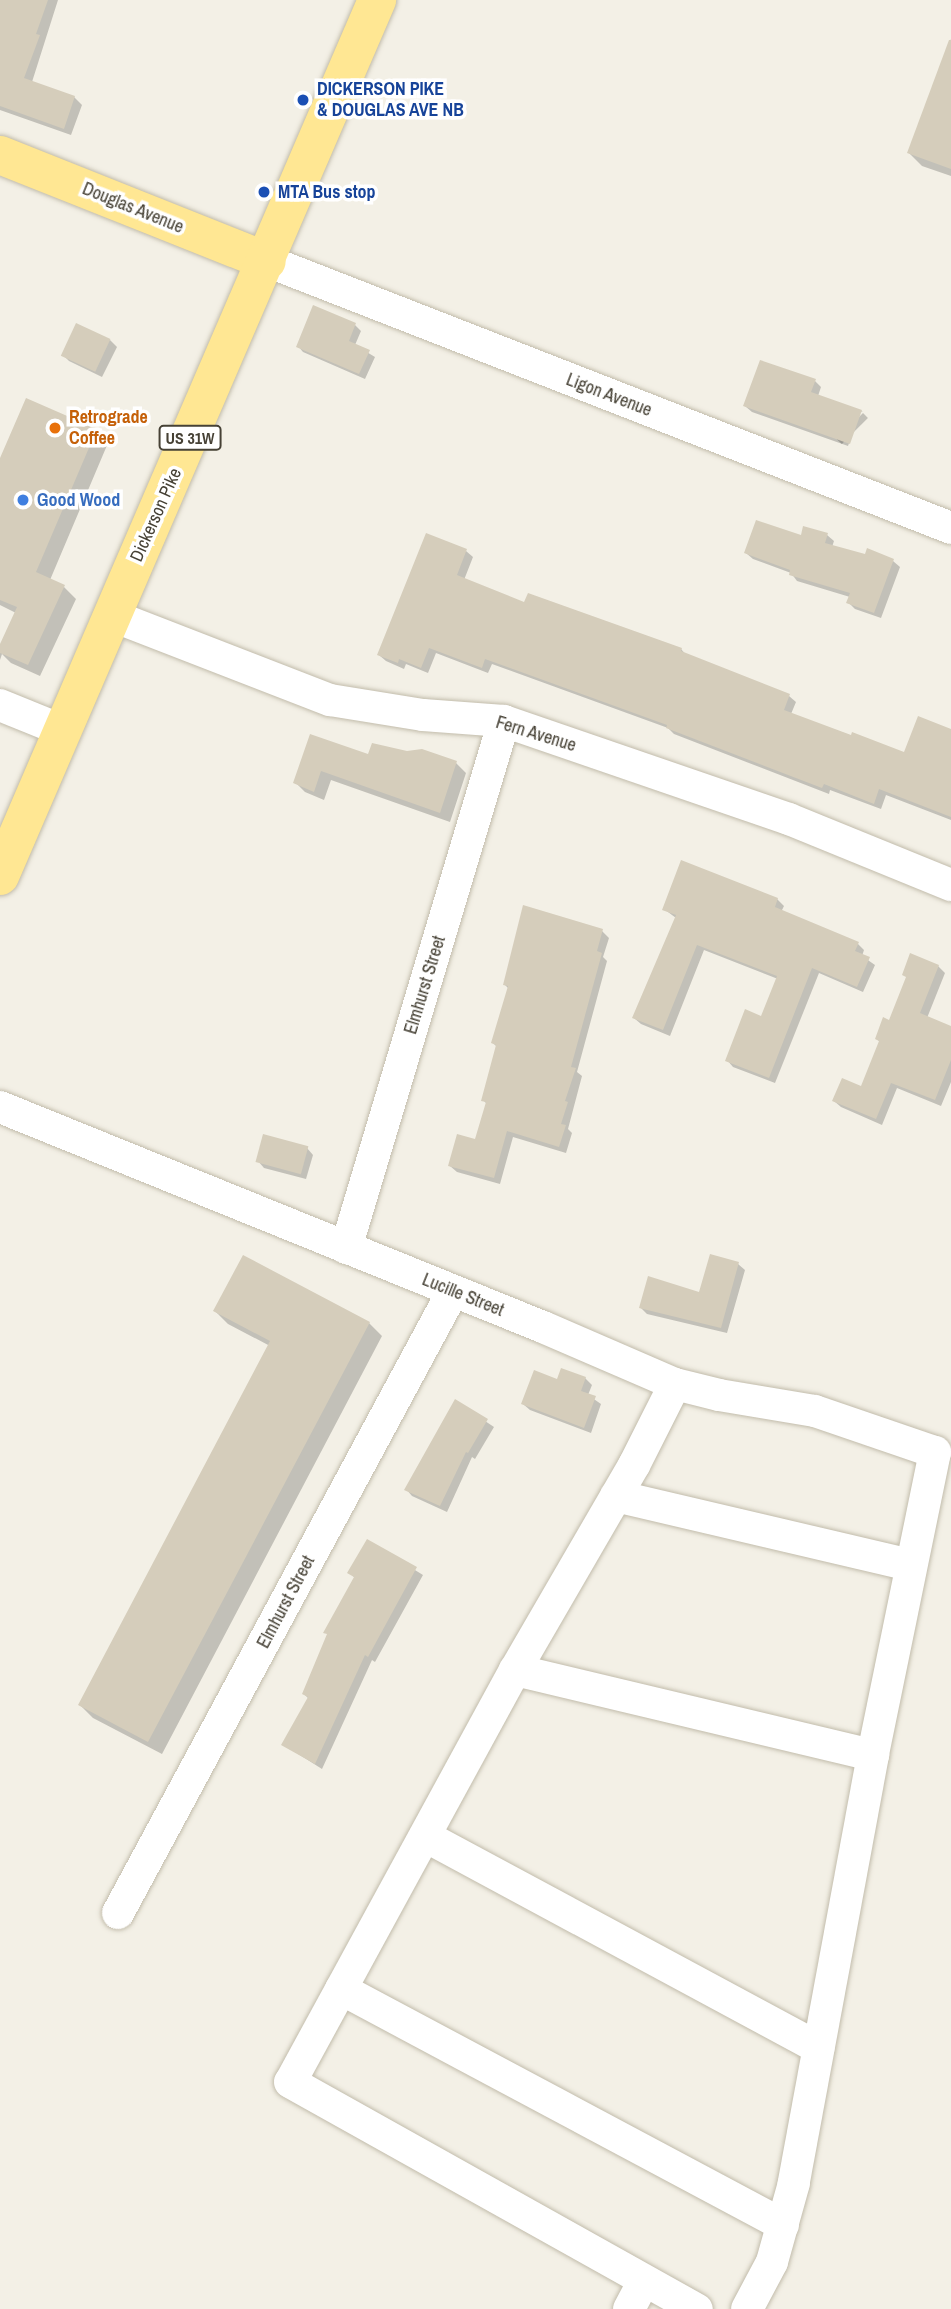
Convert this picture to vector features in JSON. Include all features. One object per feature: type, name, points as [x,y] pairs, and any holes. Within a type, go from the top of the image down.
[{"type":"main road","name":"Dickerson Pike","points":[[0,876],[267,261],[377,0]]},
{"type":"main road","name":"Douglas Avenue","points":[[0,155],[267,261]]},
{"type":"street","name":"Ligon Avenue","points":[[267,261],[951,528]]},
{"type":"street","name":"Fern Avenue","points":[[113,616],[330,700],[423,715],[504,721],[789,819],[951,885]]},
{"type":"street","points":[[0,705],[64,732]]},
{"type":"street","name":"Elmhurst Street","points":[[346,1248],[504,721]]},
{"type":"street","name":"Lucille Street","points":[[0,1107],[675,1384],[719,1395],[815,1411],[935,1452],[910,1565]]},
{"type":"street","name":"Elmhurst Street","points":[[118,1913],[453,1291]]},
{"type":"street","points":[[675,1384],[616,1496],[515,1670],[290,2082],[697,2309]]},
{"type":"street","points":[[616,1496],[910,1565],[783,2225],[772,2262],[747,2309]]},
{"type":"street","points":[[515,1670],[873,1755]]},
{"type":"street","points":[[425,1836],[819,2048]]},
{"type":"street","points":[[341,1989],[783,2225]]},
{"type":"street","points":[[629,2309],[644,2281]]},
{"type":"building","points":[[0,0],[48,0],[36,34],[40,35],[24,78],[75,96],[64,129],[0,106]]},
{"type":"building","points":[[951,40],[951,169],[907,153]]},
{"type":"building","points":[[313,305],[356,323],[349,341],[370,350],[359,374],[296,347]]},
{"type":"building","points":[[76,323],[110,339],[95,372],[61,356]]},
{"type":"building","points":[[760,360],[816,379],[811,392],[862,410],[850,444],[743,406]]},
{"type":"building","points":[[26,398],[97,429],[36,572],[65,585],[28,665],[0,653],[0,644],[17,607],[0,600],[0,458]]},
{"type":"building","points":[[756,520],[801,535],[803,526],[828,533],[825,543],[865,554],[867,548],[894,559],[874,613],[846,603],[850,593],[789,575],[790,570],[744,553]]},
{"type":"building","points":[[426,533],[467,549],[457,575],[524,602],[528,593],[682,648],[681,651],[790,694],[784,710],[904,752],[918,716],[951,729],[951,817],[879,789],[874,804],[824,784],[822,788],[666,728],[667,725],[485,659],[482,668],[429,648],[421,668],[399,659],[398,663],[377,655]]},
{"type":"building","points":[[310,734],[368,754],[372,743],[407,751],[422,749],[457,761],[440,813],[321,771],[314,792],[293,783]]},
{"type":"building","points":[[681,860],[778,898],[775,907],[859,942],[855,951],[870,957],[857,987],[812,968],[769,1078],[725,1061],[745,1009],[761,1016],[777,976],[697,945],[663,1030],[632,1018],[676,915],[662,910]]},
{"type":"building","points":[[523,905],[603,929],[597,951],[602,953],[571,1067],[576,1068],[565,1101],[568,1102],[561,1124],[566,1125],[559,1147],[507,1131],[494,1178],[448,1166],[457,1134],[475,1139],[486,1102],[481,1101],[496,1045],[491,1043],[508,986],[503,985]]},
{"type":"building","points":[[910,953],[939,965],[920,1013],[951,1026],[951,1060],[935,1100],[891,1083],[876,1119],[832,1101],[842,1078],[861,1086],[879,1041],[875,1039],[883,1017],[889,1020],[906,977],[902,975]]},
{"type":"building","points":[[263,1134],[308,1146],[301,1174],[255,1162]]},
{"type":"building","points":[[710,1254],[739,1262],[721,1328],[639,1308],[648,1276],[699,1292]]},
{"type":"building","points":[[243,1255],[370,1322],[148,1742],[78,1705],[270,1341],[213,1311]]},
{"type":"building","points":[[561,1368],[586,1377],[581,1391],[596,1396],[584,1428],[521,1404],[534,1370],[557,1379]]},
{"type":"building","points":[[455,1399],[488,1419],[468,1453],[466,1452],[440,1506],[404,1490]]},
{"type":"building","points":[[367,1539],[417,1567],[368,1657],[365,1655],[315,1764],[281,1745],[308,1697],[302,1694],[327,1634],[323,1633],[354,1577],[347,1573]]},
{"type":"place","name":"DICKERSON PIKE & DOUGLAS AVE NB","points":[[303,100]]},
{"type":"place","name":"MTA Bus stop","points":[[264,192]]},
{"type":"place","name":"Retrograde Coffee","points":[[55,428]]},
{"type":"place","name":"Good Wood","points":[[23,500]]}]
